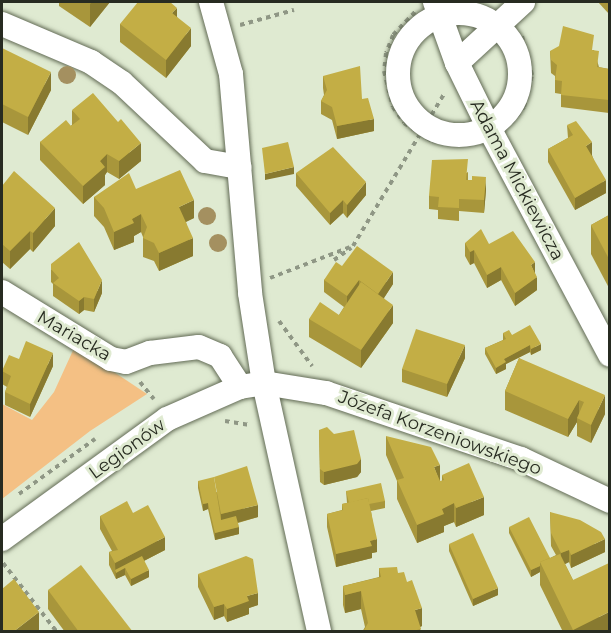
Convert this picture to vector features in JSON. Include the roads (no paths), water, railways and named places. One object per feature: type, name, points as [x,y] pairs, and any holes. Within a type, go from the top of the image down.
[{"type":"street","points":[[211,2],[231,74],[250,293],[264,383],[319,632]]},
{"type":"street","points":[[431,9],[509,15],[521,80],[507,113],[492,132],[453,135],[421,130],[400,92],[398,65],[409,39],[431,9]]},
{"type":"street","name":"Adama Mickiewicza","points":[[431,9],[455,72],[492,132],[609,355]]},
{"type":"street","points":[[455,72],[509,15]]},
{"type":"street","points":[[2,24],[91,62],[122,83],[205,161],[239,167]]},
{"type":"street","name":"Mariacka","points":[[2,292],[111,359],[126,362],[150,353],[199,347],[220,356],[240,387]]},
{"type":"street","name":"Legionów","points":[[7,548],[167,420],[240,387],[264,383]]},
{"type":"street","name":"Józefa Korzeniowskiego","points":[[264,383],[326,393],[521,459],[609,501]]}]
